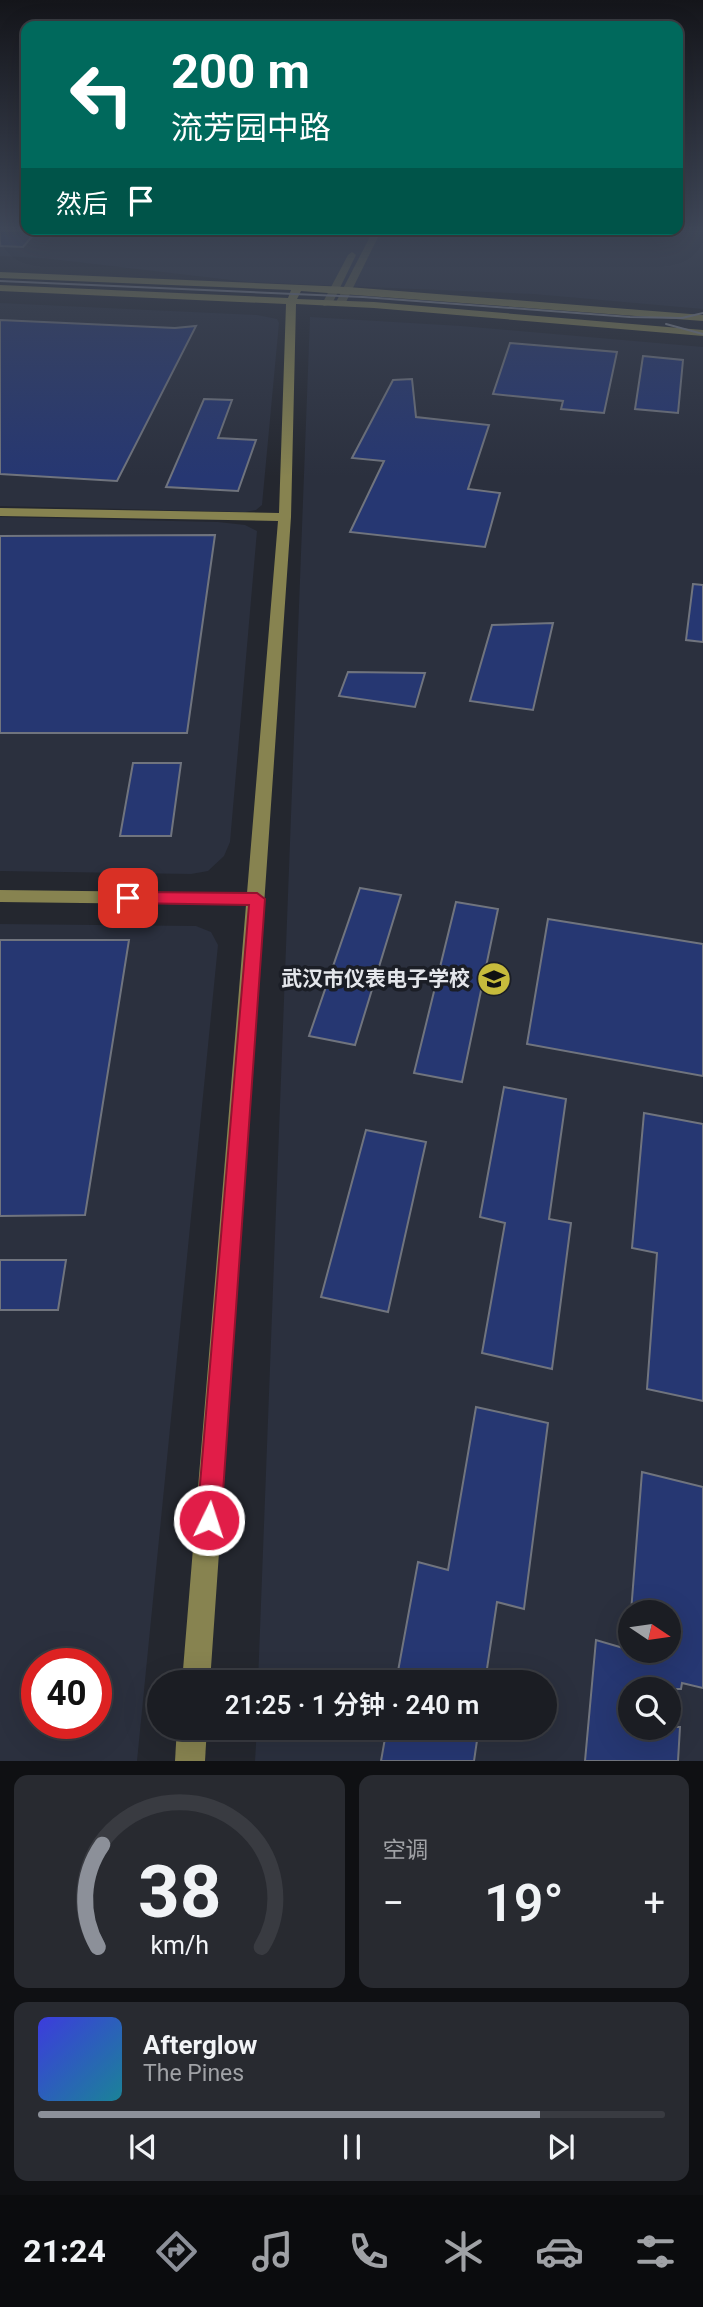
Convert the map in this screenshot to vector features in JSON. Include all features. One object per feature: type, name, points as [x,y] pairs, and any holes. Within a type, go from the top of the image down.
[{"type":"main road","points":[[197,1670],[285,517],[293,313]]},
{"type":"main road","points":[[485,313],[703,333]]},
{"type":"main road","points":[[642,313],[703,318]]},
{"type":"main road","points":[[0,512],[285,517]]},
{"type":"main road","points":[[0,896],[257,899]]},
{"type":"main road","points":[[190,1761],[191,1740]]},
{"type":"shaded area","points":[[0,313],[218,313],[277,319],[279,323],[262,505],[256,510],[245,512],[0,506]]},
{"type":"shaded area","name":"武汉市仪表电子学校","points":[[310,317],[461,326],[703,347],[703,1761],[255,1761],[256,1740],[557,1740],[557,1670],[258,1670]]},
{"type":"shaded area","points":[[0,517],[218,522],[245,525],[257,531],[230,842],[224,856],[208,871],[191,874],[0,871]]},
{"type":"shaded area","points":[[0,924],[196,926],[211,932],[218,945],[137,1761],[0,1761]]},
{"type":"building","points":[[0,320],[175,328],[196,326],[117,481],[0,474]]},
{"type":"building","points":[[510,343],[617,352],[604,413],[561,409],[563,401],[493,394]]},
{"type":"building","points":[[643,356],[683,360],[678,413],[635,409]]},
{"type":"building","points":[[412,379],[416,417],[489,425],[468,489],[500,493],[485,547],[350,532],[384,461],[352,458],[393,380]]},
{"type":"building","points":[[204,399],[232,400],[218,438],[256,440],[238,491],[166,487]]},
{"type":"building","points":[[215,535],[187,733],[0,733],[0,536]]},
{"type":"building","points":[[693,584],[703,585],[703,642],[686,640]]},
{"type":"building","points":[[553,623],[533,710],[470,701],[492,625]]},
{"type":"building","points":[[348,672],[425,673],[415,707],[339,696]]},
{"type":"building","points":[[133,763],[181,763],[171,836],[120,836]]},
{"type":"building","points":[[360,888],[401,895],[355,1045],[309,1036]]},
{"type":"building","points":[[456,902],[498,909],[462,1082],[414,1073]]},
{"type":"building","points":[[548,919],[703,944],[703,1076],[527,1044]]},
{"type":"building","points":[[0,940],[129,940],[85,1215],[0,1216]]},
{"type":"building","points":[[504,1087],[566,1099],[549,1219],[571,1223],[552,1369],[482,1353],[505,1223],[480,1217]]},
{"type":"building","points":[[644,1113],[703,1124],[703,1401],[647,1389],[657,1253],[632,1248]]},
{"type":"building","points":[[366,1130],[426,1142],[388,1312],[321,1297]]},
{"type":"building","points":[[0,1260],[66,1260],[58,1310],[0,1310]]},
{"type":"building","points":[[476,1407],[548,1423],[524,1609],[497,1602],[487,1670],[398,1670],[418,1562],[448,1570]]},
{"type":"building","points":[[642,1472],[703,1487],[703,1688],[682,1683],[681,1689],[681,1677],[618,1677],[618,1740],[679,1740],[678,1761],[585,1761],[596,1640],[618,1646],[618,1663],[681,1663],[681,1600],[632,1600]]},
{"type":"building","points":[[385,1740],[477,1740],[474,1761],[381,1761]]},
{"type":"tram line","points":[[579,313],[682,318],[702,313]]},
{"type":"tram line","points":[[666,324],[703,334]]},
{"type":"place","name":"武汉市仪表电子学校","points":[[494,979]]},
{"type":"route","points":[[128,898],[257,899],[209,1520]]}]
